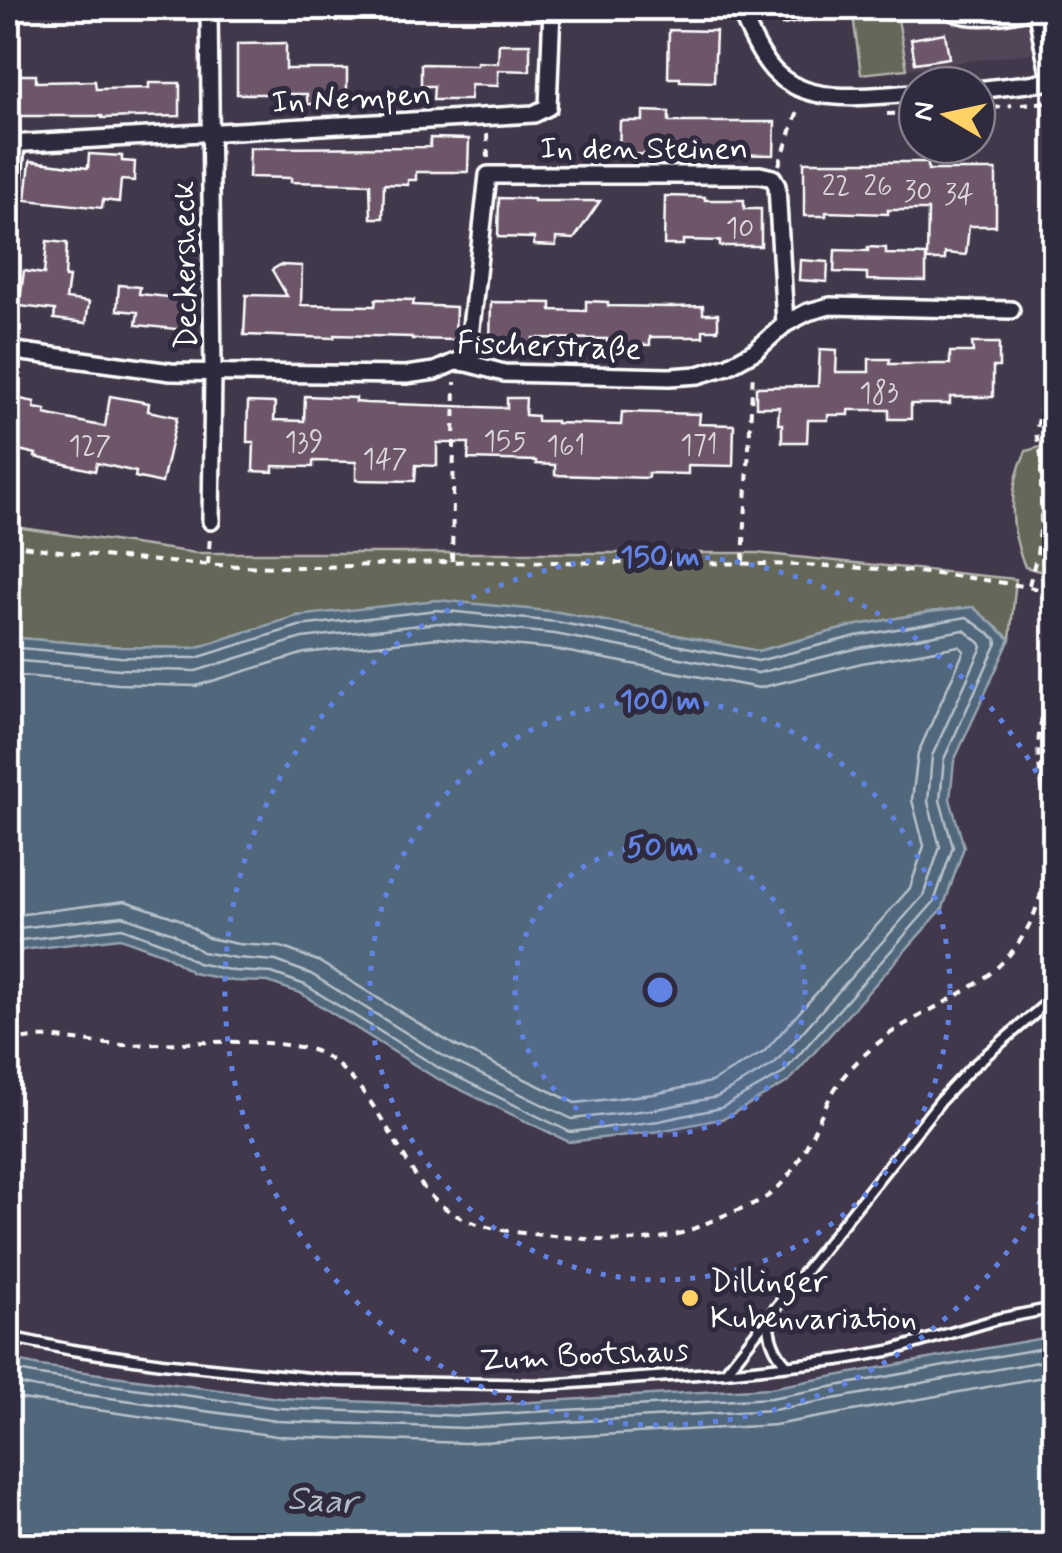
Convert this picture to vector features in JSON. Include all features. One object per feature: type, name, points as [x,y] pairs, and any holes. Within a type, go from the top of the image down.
[{"type":"street","name":"Deckersheck","points":[[208,8],[214,374],[210,527]]},
{"type":"street","name":"In Nempen","points":[[12,144],[534,114],[548,107],[552,8]]},
{"type":"street","points":[[738,8],[771,67],[789,84],[805,91],[842,96],[897,89]]},
{"type":"street","points":[[997,82],[1051,82]]},
{"type":"street","points":[[8,243],[12,144]]},
{"type":"street","name":"In den Steinen","points":[[488,175],[760,174],[773,178],[777,186],[785,324]]},
{"type":"street","points":[[461,362],[488,175]]},
{"type":"street","name":"Fischerstraße","points":[[8,350],[102,364],[214,374],[406,375],[461,362],[504,373],[670,378],[728,366],[754,351],[785,324],[830,306],[1011,310]]},
{"type":"lane","points":[[947,8],[952,15],[970,21],[1046,8]]},
{"type":"lane","points":[[1033,10],[1051,82]]},
{"type":"lane","name":"Zum Bootshaus","points":[[8,1337],[126,1358],[338,1381],[545,1385],[726,1372],[941,1100],[970,1069],[1054,997]]},
{"type":"lane","points":[[726,1372],[893,1350],[998,1319],[1054,1308]]},
{"type":"lane","points":[[769,1316],[773,1344],[787,1365]]},
{"type":"path","points":[[773,178],[805,91]]},
{"type":"path","points":[[997,107],[1054,102]]},
{"type":"path","points":[[488,175],[490,117]]},
{"type":"path","points":[[742,563],[754,351]]},
{"type":"path","points":[[452,561],[461,362]]},
{"type":"path","points":[[1028,587],[1038,554],[1041,455],[1036,433],[1042,403]]},
{"type":"path","points":[[208,564],[210,527]]},
{"type":"path","points":[[8,544],[127,558],[318,567],[452,561],[742,563],[931,574],[1054,592]]},
{"type":"path","points":[[8,1043],[48,1036],[123,1045],[239,1040],[298,1046],[317,1052],[352,1078],[419,1182],[436,1201],[463,1220],[492,1230],[605,1241],[683,1233],[764,1199],[784,1183],[850,1067],[889,1035],[969,991],[1020,943],[1035,915],[1046,872],[1046,816],[1038,740],[1043,714],[1054,691]]},
{"type":"shaded area","points":[[896,8],[1054,8],[1054,50],[938,65],[906,65]]},
{"type":"green space","points":[[852,8],[896,8],[906,65],[897,65],[897,70],[861,74]]},
{"type":"green space","points":[[1054,443],[1054,575],[1025,567],[1013,509],[1016,479],[1026,451]]},
{"type":"green space","points":[[8,526],[196,553],[756,553],[1016,579],[1010,639],[973,607],[853,626],[758,651],[558,612],[297,616],[195,648],[121,647],[8,637]]},
{"type":"water","points":[[437,600],[558,612],[758,651],[853,626],[973,607],[1010,639],[954,761],[950,799],[964,847],[943,908],[788,1082],[725,1118],[569,1142],[434,1077],[300,993],[268,982],[233,981],[193,973],[164,954],[120,938],[23,950],[8,962],[8,637],[121,647],[195,648],[297,616]]},
{"type":"water","name":"Saar","points":[[1054,1336],[1054,1545],[8,1545],[8,1359],[279,1398],[463,1406],[770,1388]]},
{"type":"building","points":[[779,8],[832,8],[833,16],[782,25]]},
{"type":"building","points":[[669,30],[716,31],[714,82],[668,78]]},
{"type":"building","points":[[945,33],[949,58],[915,63],[911,39]]},
{"type":"building","points":[[286,43],[286,69],[347,69],[347,104],[307,104],[307,94],[237,94],[237,44]]},
{"type":"building","points":[[499,44],[530,44],[530,71],[498,70],[498,86],[471,85],[470,100],[433,100],[434,86],[421,86],[421,64],[498,63]]},
{"type":"building","points":[[8,75],[36,75],[36,82],[95,81],[96,89],[180,83],[180,116],[8,116]]},
{"type":"building","points":[[643,111],[669,112],[669,122],[775,122],[774,155],[713,154],[713,159],[619,154],[620,121],[643,121]]},
{"type":"building","points":[[430,138],[469,139],[468,172],[416,172],[416,180],[408,180],[408,185],[384,184],[383,218],[371,218],[370,184],[249,177],[250,148],[430,147]]},
{"type":"building","points":[[89,154],[122,156],[122,161],[135,162],[134,181],[121,180],[119,202],[103,200],[102,208],[26,200],[30,161],[88,168]]},
{"type":"building","points":[[804,162],[897,162],[928,165],[928,170],[996,170],[996,226],[969,226],[966,255],[945,253],[945,260],[927,260],[928,210],[804,216]]},
{"type":"building","points":[[665,196],[744,200],[744,209],[761,209],[761,246],[720,246],[720,241],[683,240],[683,245],[664,245]]},
{"type":"building","points":[[499,198],[600,201],[574,239],[556,238],[556,246],[534,245],[534,238],[498,237]]},
{"type":"building","points":[[47,241],[67,243],[66,299],[89,302],[86,323],[54,319],[55,310],[19,306],[24,271],[44,274]]},
{"type":"building","points":[[868,247],[886,248],[886,254],[926,255],[926,281],[867,280],[867,273],[834,272],[835,250],[868,251]]},
{"type":"building","points":[[800,260],[828,262],[827,282],[799,280]]},
{"type":"building","points":[[280,265],[302,266],[301,305],[375,306],[376,299],[456,307],[455,340],[244,335],[246,295],[287,296],[272,270]]},
{"type":"building","points":[[119,285],[140,287],[139,294],[188,299],[185,330],[136,325],[138,312],[117,310]]},
{"type":"building","points":[[586,301],[608,302],[608,306],[703,306],[703,314],[718,314],[718,330],[703,330],[703,337],[650,337],[650,345],[607,344],[607,339],[490,342],[491,302],[551,303],[551,310],[586,311]]},
{"type":"building","points":[[972,343],[999,343],[999,367],[993,367],[993,397],[950,397],[950,404],[911,404],[911,419],[889,419],[889,410],[849,410],[849,415],[828,415],[828,420],[808,420],[807,442],[782,442],[779,407],[756,407],[756,387],[818,386],[820,349],[837,350],[836,372],[869,372],[869,359],[890,359],[889,364],[950,364],[950,352],[973,352]]},
{"type":"building","points":[[110,396],[149,403],[148,411],[177,417],[162,483],[97,463],[95,471],[35,457],[36,454],[15,449],[16,445],[8,443],[10,397],[35,402],[34,408],[46,410],[45,414],[105,427]]},
{"type":"building","points":[[305,396],[356,398],[356,402],[366,403],[507,408],[507,398],[526,398],[525,415],[556,423],[621,425],[622,412],[700,414],[699,424],[734,425],[733,466],[688,465],[688,474],[648,473],[648,478],[555,475],[555,465],[468,459],[469,443],[437,443],[437,466],[416,465],[415,481],[356,480],[356,462],[313,461],[313,467],[273,466],[273,472],[253,471],[254,442],[247,442],[248,402],[275,403],[274,420],[304,421]]},
{"type":"place","name":"Dillinger Kubenvariation","points":[[690,1298]]}]
